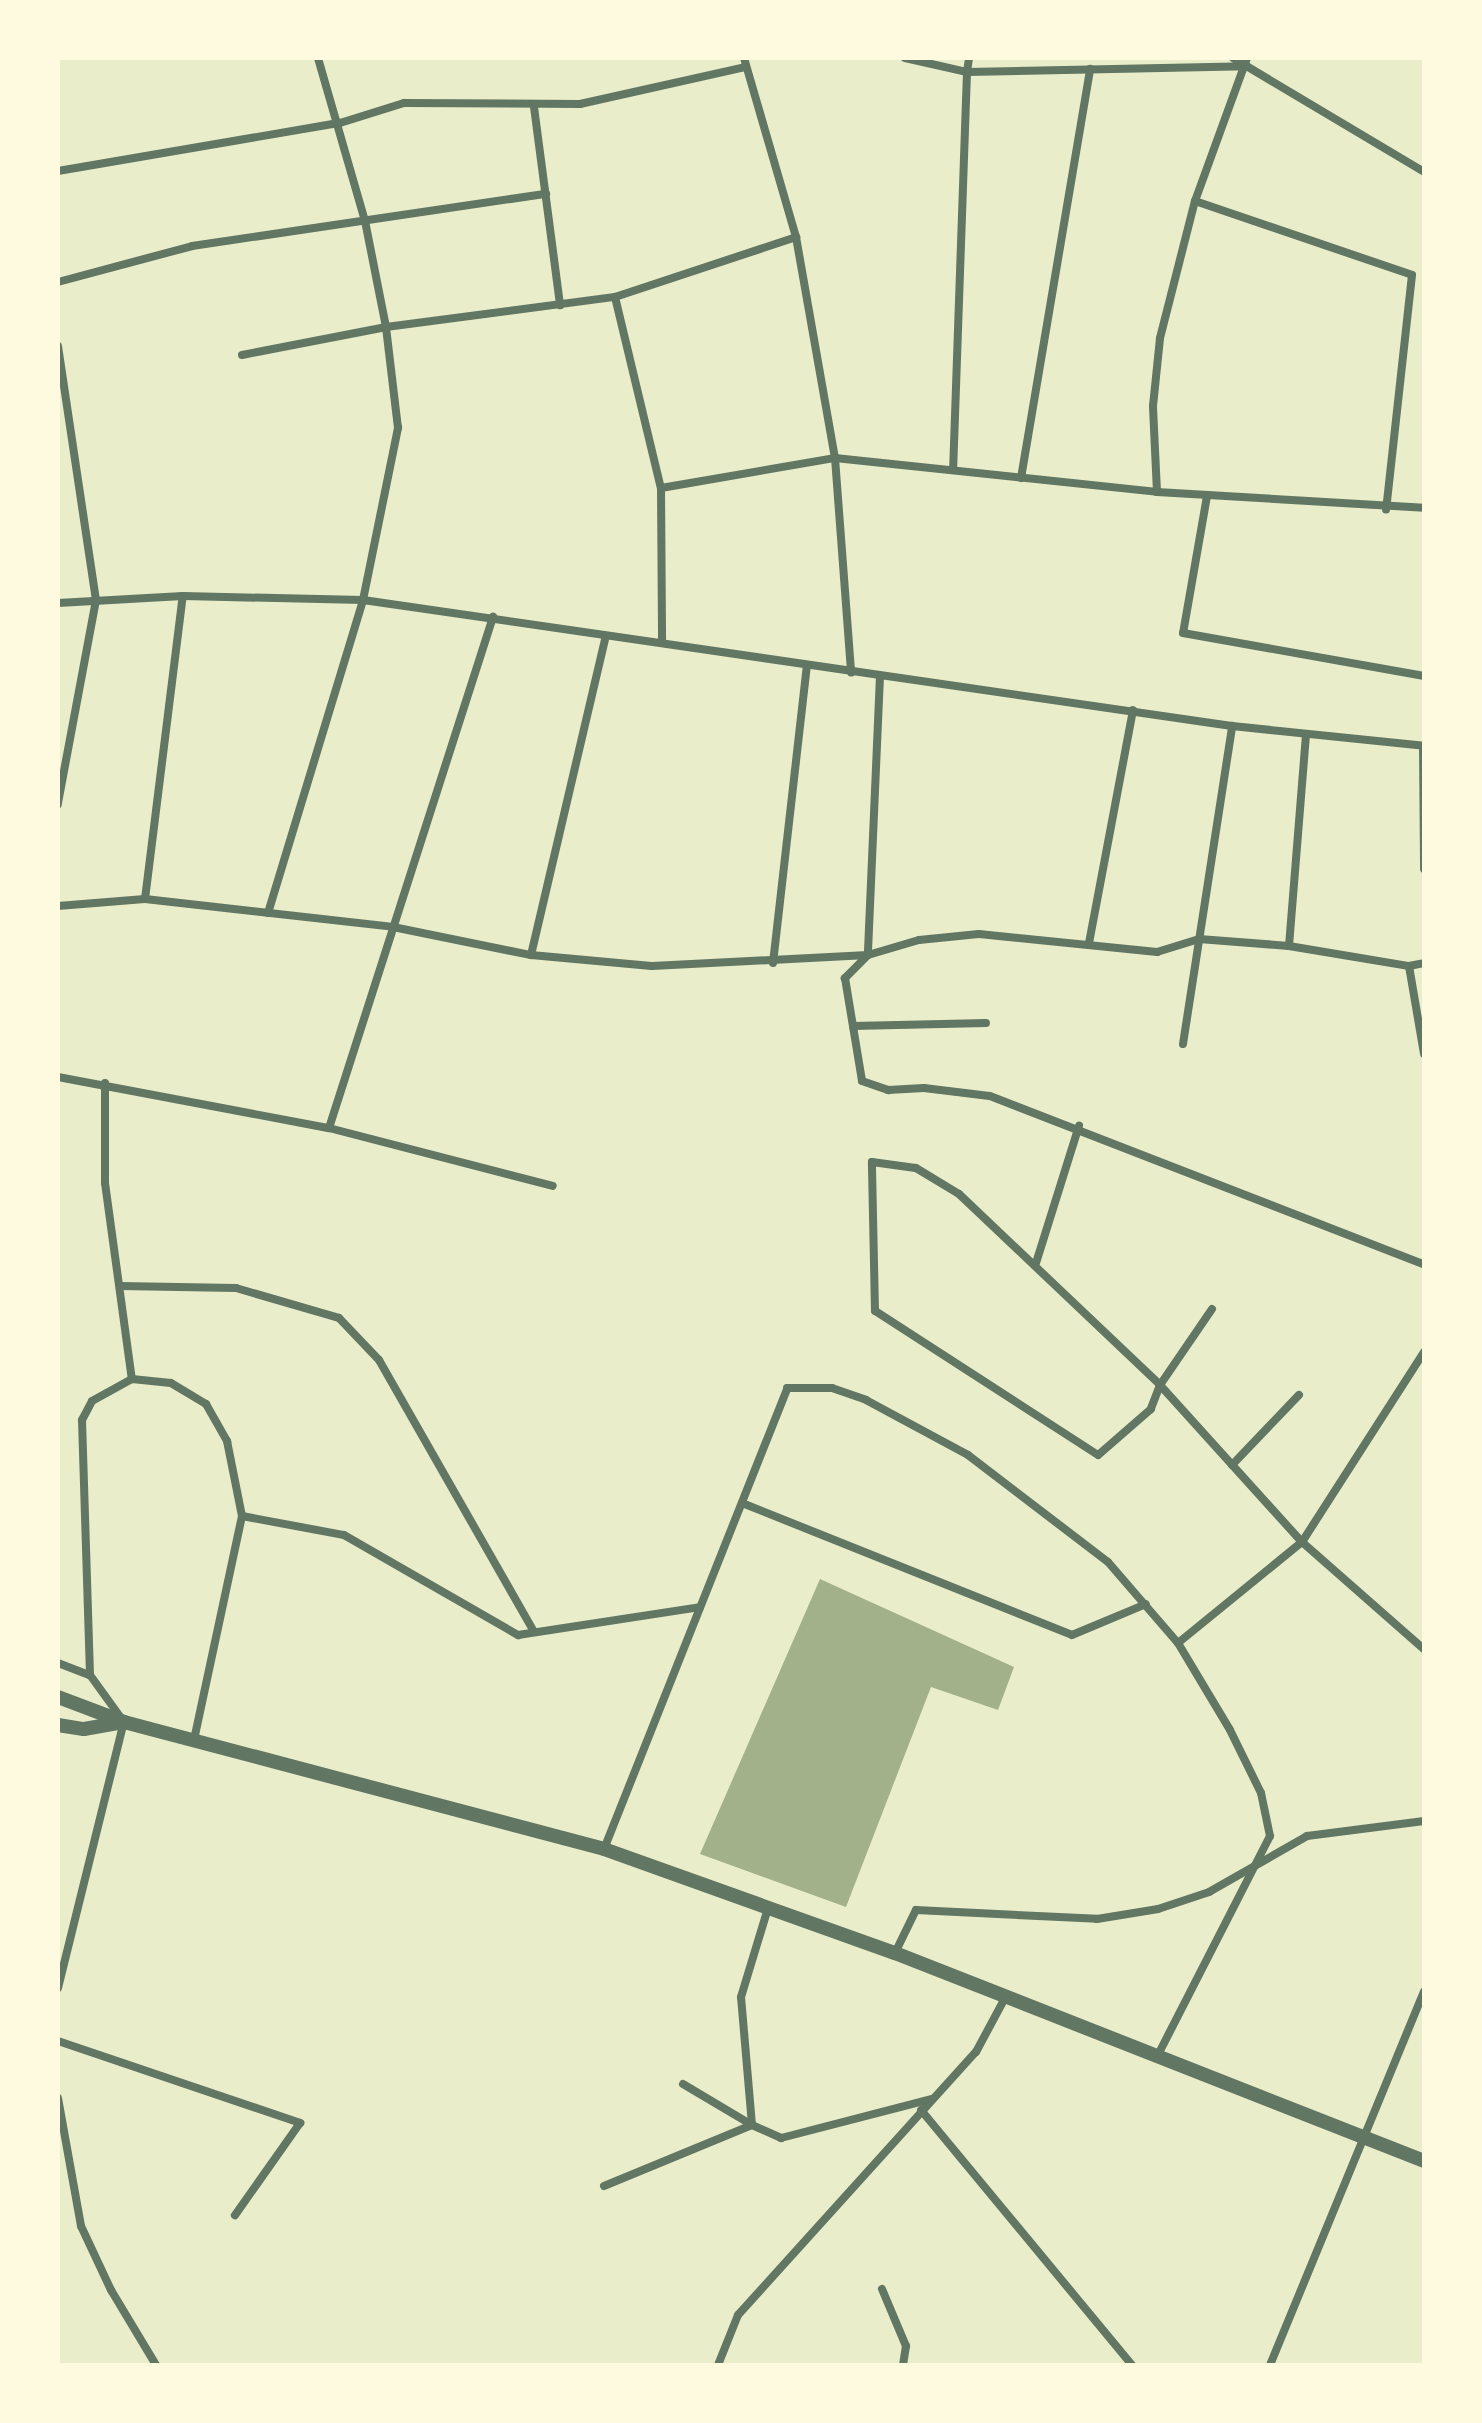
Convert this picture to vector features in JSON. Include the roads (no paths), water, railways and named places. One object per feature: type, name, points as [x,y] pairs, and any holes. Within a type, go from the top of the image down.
[{"type":"street","points":[[268,913],[363,600],[398,428],[386,327],[365,221],[340,123],[318,58]]},
{"type":"street","points":[[905,58],[967,72],[1247,62]]},
{"type":"street","points":[[953,469],[969,58]]},
{"type":"street","points":[[1233,58],[1247,62],[1424,172]]},
{"type":"street","points":[[58,171],[340,123],[404,103],[534,107],[580,104],[744,62],[796,237],[835,458],[851,672]]},
{"type":"street","points":[[1157,492],[1153,406],[1160,338],[1195,201],[1247,62]]},
{"type":"street","points":[[1021,478],[1090,69]]},
{"type":"street","points":[[534,107],[560,305]]},
{"type":"street","points":[[58,282],[192,246],[546,194]]},
{"type":"street","points":[[1195,201],[1412,275],[1386,510]]},
{"type":"street","points":[[242,355],[386,327],[615,297],[796,237]]},
{"type":"street","points":[[615,297],[661,488],[662,643]]},
{"type":"street","points":[[58,346],[96,600],[58,804]]},
{"type":"street","points":[[661,488],[835,458],[1157,492],[1386,510],[1424,508]]},
{"type":"street","points":[[1207,496],[1183,633],[1424,676]]},
{"type":"street","points":[[145,899],[183,596]]},
{"type":"street","points":[[58,603],[183,596],[363,600],[1232,726],[1424,746],[1424,869]]},
{"type":"street","points":[[329,1128],[493,617]]},
{"type":"street","points":[[531,955],[606,636]]},
{"type":"street","points":[[773,963],[807,665]]},
{"type":"street","points":[[880,676],[868,955],[845,978],[862,1081],[888,1090],[990,1096],[1079,1126],[1424,1264]]},
{"type":"street","points":[[1089,943],[1133,710]]},
{"type":"street","points":[[1183,1044],[1232,726]]},
{"type":"street","points":[[1289,946],[1306,735]]},
{"type":"street","points":[[58,906],[145,899],[393,927],[531,955],[652,966],[773,963],[868,955],[919,940],[979,934],[1157,952],[1199,939],[1289,946],[1409,966],[1424,963]]},
{"type":"street","points":[[1409,966],[1424,1054]]},
{"type":"street","points":[[853,1026],[986,1023]]},
{"type":"street","points":[[58,1077],[105,1083],[329,1128],[553,1186]]},
{"type":"street","points":[[105,1083],[105,1183],[132,1379]]},
{"type":"street","points":[[1036,1263],[1079,1126]]},
{"type":"street","points":[[1212,1309],[1160,1385],[1151,1409],[1098,1455],[875,1311],[872,1162],[916,1168],[949,1188],[1036,1263],[1160,1385],[1302,1542],[1421,1647]]},
{"type":"street","points":[[120,1286],[236,1288],[339,1318],[379,1360],[534,1632]]},
{"type":"street","points":[[1178,1643],[1302,1542],[1424,1352]]},
{"type":"street","points":[[90,1675],[82,1420],[92,1401],[132,1379],[171,1383],[206,1404],[227,1441],[242,1516],[194,1740]]},
{"type":"street","points":[[604,1849],[787,1388],[832,1388],[866,1400],[968,1455],[1108,1562],[1178,1643],[1230,1730],[1261,1793],[1270,1836],[1158,2055]]},
{"type":"street","points":[[1232,1465],[1299,1395]]},
{"type":"street","points":[[742,1503],[1072,1635],[1146,1604]]},
{"type":"street","points":[[242,1516],[344,1535],[518,1635],[700,1607]]},
{"type":"street","points":[[58,1663],[90,1675],[124,1722],[58,1988]]},
{"type":"street","points":[[58,1697],[124,1722],[604,1849],[895,1953],[1424,2161]]},
{"type":"street","points":[[58,1725],[84,1729],[124,1722]]},
{"type":"street","points":[[895,1953],[916,1910],[1097,1919],[1158,1909],[1209,1892],[1260,1859],[1307,1836],[1424,1821]]},
{"type":"street","points":[[752,2125],[741,1997],[768,1908]]},
{"type":"street","points":[[1270,2365],[1424,1992]]},
{"type":"street","points":[[718,2365],[738,2315],[976,2052],[1006,1996]]},
{"type":"street","points":[[58,2041],[300,2123],[235,2215]]},
{"type":"street","points":[[683,2084],[752,2125],[781,2138],[932,2098]]},
{"type":"street","points":[[58,2098],[81,2226],[111,2290],[156,2365]]},
{"type":"street","points":[[921,2110],[1132,2365]]},
{"type":"street","points":[[604,2186],[752,2125]]},
{"type":"street","points":[[882,2289],[906,2346],[903,2365]]}]
